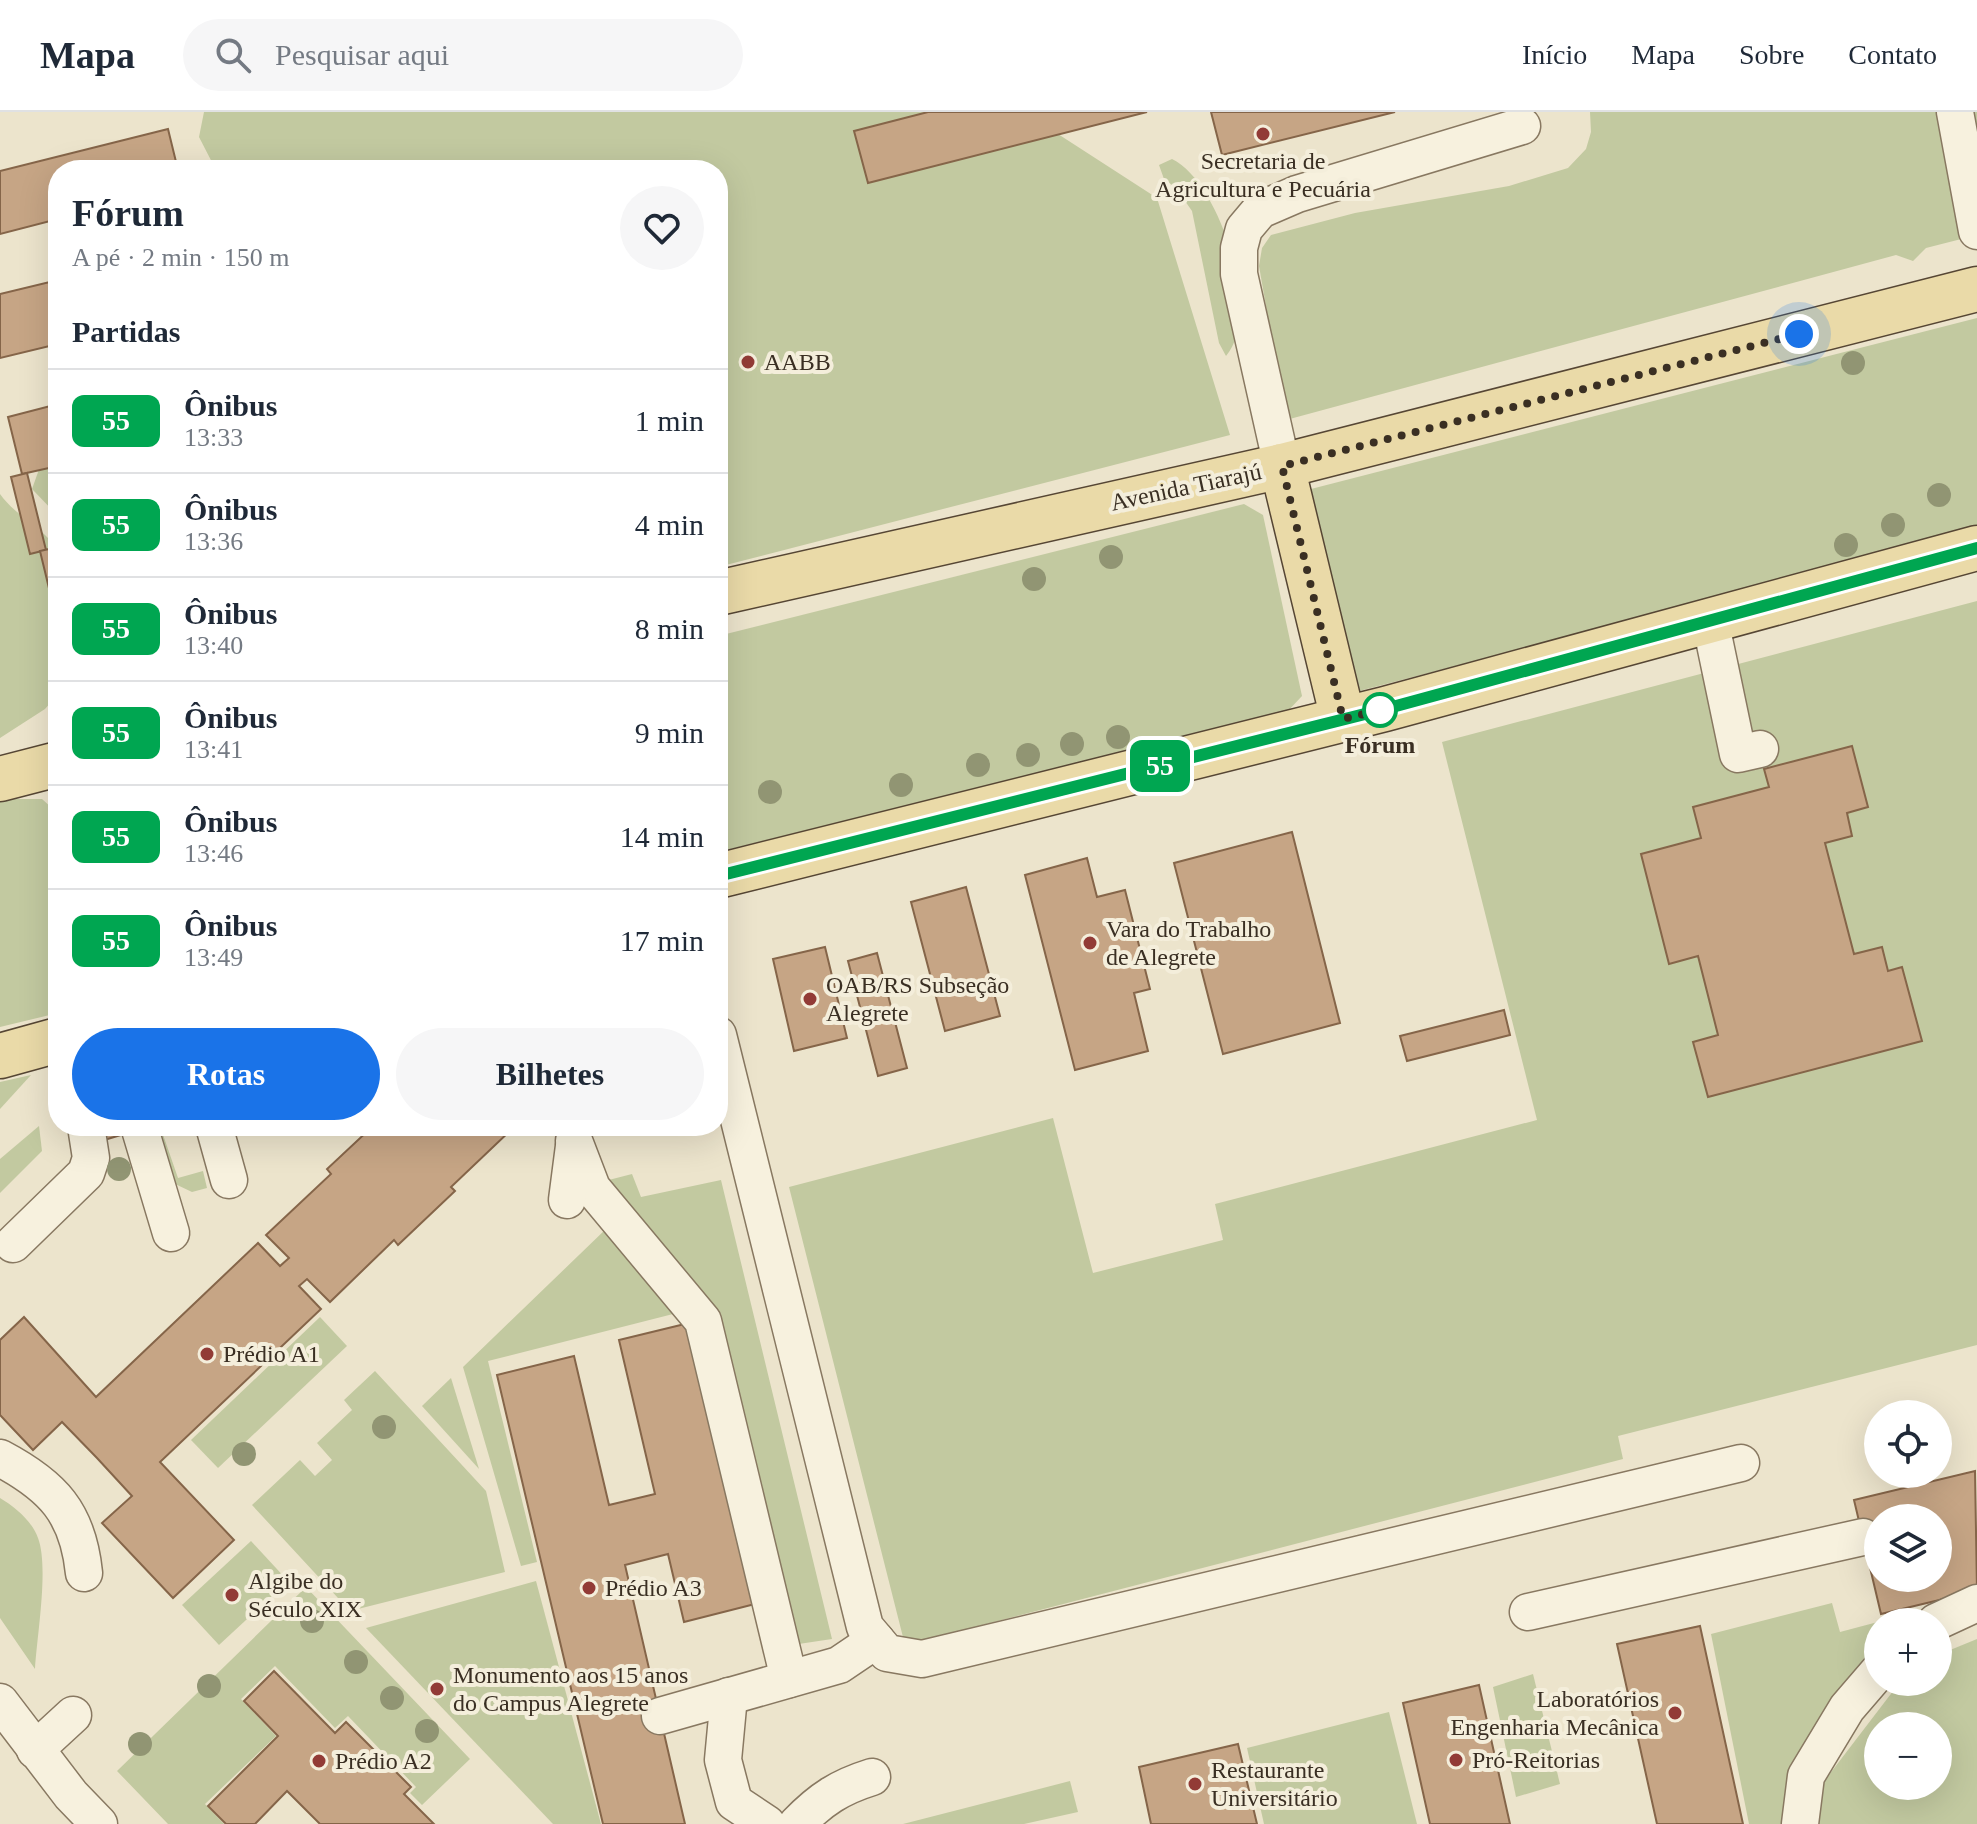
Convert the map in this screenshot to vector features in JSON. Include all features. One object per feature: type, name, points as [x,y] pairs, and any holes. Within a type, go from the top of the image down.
[{"type":"main road","name":"Avenida Tiarajú","points":[[728,591],[1282,466],[1977,289]]},
{"type":"main road","points":[[1282,466],[1343,719]]},
{"type":"main road","points":[[728,873],[1343,719],[1977,548]]},
{"type":"main road","points":[[0,779],[48,767]]},
{"type":"main road","points":[[0,1056],[48,1043]]},
{"type":"street","points":[[1955,112],[1977,231]]},
{"type":"street","points":[[1282,466],[1239,274],[1239,248],[1244,229],[1260,210],[1297,194],[1522,126]]},
{"type":"street","points":[[1710,620],[1738,754],[1760,749]]},
{"type":"street","points":[[728,1075],[865,1627],[887,1653],[922,1659],[1741,1463]]},
{"type":"street","points":[[13,1244],[86,1173],[91,1158],[88,1136]]},
{"type":"street","points":[[142,1136],[171,1233]]},
{"type":"street","points":[[217,1136],[229,1180]]},
{"type":"street","points":[[567,1200],[570,1136]]},
{"type":"street","points":[[571,1136],[592,1188],[703,1321],[789,1679]]},
{"type":"street","points":[[0,1458],[42,1484],[70,1515],[80,1541],[84,1573]]},
{"type":"street","points":[[1528,1612],[1863,1537]]},
{"type":"street","points":[[1952,1615],[1977,1603]]},
{"type":"street","points":[[660,1716],[839,1665],[876,1640]]},
{"type":"street","points":[[1800,1824],[1806,1776],[1847,1708],[1864,1688]]},
{"type":"street","points":[[729,1696],[723,1760],[734,1802],[767,1824]]},
{"type":"street","points":[[0,1702],[35,1750],[99,1824]]},
{"type":"street","points":[[35,1750],[73,1715]]},
{"type":"street","points":[[797,1824],[821,1799],[842,1787],[872,1777]]},
{"type":"green space","points":[[204,112],[928,112],[854,131],[868,183],[1058,134],[1157,198],[1230,435],[728,564],[728,160],[211,160],[199,137]]},
{"type":"green space","points":[[1590,112],[1977,112],[1977,235],[1926,248],[1913,261],[1896,255],[1286,420],[1259,266],[1262,248],[1271,235],[1355,213],[1509,186],[1568,168],[1586,149],[1591,132]]},
{"type":"green space","points":[[1172,159],[1189,172],[1205,193],[1230,250],[1238,281],[1240,311],[1236,336],[1226,356],[1219,343],[1192,211],[1176,188],[1164,179],[1159,165]]},
{"type":"green space","points":[[1977,318],[1977,531],[1359,691],[1345,681],[1303,506],[1311,489]]},
{"type":"green space","points":[[42,461],[48,461],[48,506],[32,489]]},
{"type":"green space","points":[[0,494],[48,538],[48,706],[0,738]]},
{"type":"green space","points":[[1244,504],[1263,515],[1302,696],[1287,712],[728,850],[728,633]]},
{"type":"green space","points":[[1977,601],[1977,1345],[1618,1436],[1623,1459],[905,1645],[789,1187],[1053,1118],[1093,1273],[1223,1240],[1215,1204],[1537,1120],[1442,742]]},
{"type":"green space","points":[[0,799],[42,799],[48,804],[48,1015],[0,1027]]},
{"type":"green space","points":[[31,1075],[0,1109],[0,1082]]},
{"type":"green space","points":[[39,1126],[42,1151],[0,1193],[0,1159]]},
{"type":"green space","points":[[158,1136],[163,1136],[178,1178],[203,1171],[207,1188],[192,1192],[173,1183]]},
{"type":"green space","points":[[632,1174],[641,1197],[721,1180],[832,1639],[792,1645],[712,1310],[601,1182]]},
{"type":"green space","points":[[608,1227],[677,1313],[488,1361],[537,1562],[521,1566],[463,1367]]},
{"type":"green space","points":[[320,1317],[347,1346],[218,1468],[191,1440]]},
{"type":"green space","points":[[375,1371],[486,1491],[505,1572],[350,1611],[252,1505],[300,1460],[315,1476],[332,1460],[317,1443],[352,1410],[344,1400]]},
{"type":"green space","points":[[451,1378],[479,1469],[422,1406]]},
{"type":"green space","points":[[0,1498],[27,1520],[38,1538],[41,1551],[42,1583],[35,1669],[0,1618]]},
{"type":"green space","points":[[251,1541],[288,1581],[219,1645],[182,1605]]},
{"type":"green space","points":[[536,1581],[601,1824],[553,1824],[366,1628]]},
{"type":"green space","points":[[306,1587],[470,1759],[422,1805],[410,1793],[416,1787],[348,1716],[335,1728],[275,1666],[241,1699],[276,1736],[205,1804],[224,1824],[168,1824],[117,1771]]},
{"type":"green space","points":[[1832,1603],[1840,1632],[1864,1626],[1864,1684],[1790,1824],[1749,1824],[1711,1634]]},
{"type":"green space","points":[[1977,1639],[1977,1824],[1819,1824],[1822,1784],[1864,1729],[1864,1800],[1952,1800],[1952,1712],[1877,1712],[1889,1696],[1952,1696],[1952,1649]]},
{"type":"green space","points":[[1533,1674],[1560,1784],[1516,1797],[1493,1687]]},
{"type":"green space","points":[[1389,1712],[1417,1824],[1264,1824],[1247,1748]]},
{"type":"green space","points":[[1070,1781],[1078,1812],[1024,1824],[903,1824]]},
{"type":"building","points":[[928,112],[1147,112],[868,183],[854,131]]},
{"type":"building","name":"Secretaria de Agricultura e Pecuária","points":[[1211,112],[1395,112],[1222,155]]},
{"type":"building","points":[[168,129],[176,160],[48,160],[48,222],[0,234],[0,171]]},
{"type":"building","points":[[48,282],[48,346],[0,358],[0,294]]},
{"type":"building","points":[[48,407],[48,468],[22,474],[8,417]]},
{"type":"building","points":[[27,473],[46,550],[30,554],[11,477]]},
{"type":"building","points":[[48,549],[48,584],[40,551]]},
{"type":"building","points":[[1852,746],[1868,807],[1847,813],[1852,836],[1825,843],[1854,954],[1882,947],[1888,971],[1902,967],[1922,1041],[1708,1097],[1693,1042],[1718,1035],[1698,956],[1669,964],[1641,854],[1701,838],[1693,807],[1769,787],[1764,769]]},
{"type":"building","points":[[1292,832],[1340,1023],[1223,1054],[1174,863]]},
{"type":"building","name":"Vara do Trabalho de Alegrete","points":[[1087,858],[1097,897],[1125,890],[1150,989],[1134,993],[1148,1051],[1075,1070],[1025,875]]},
{"type":"building","points":[[966,887],[1000,1016],[945,1031],[911,902]]},
{"type":"building","name":"OAB/RS Subseção Alegrete","points":[[825,947],[847,1038],[794,1051],[773,959]]},
{"type":"building","points":[[877,953],[907,1068],[878,1076],[848,961]]},
{"type":"building","points":[[1504,1010],[1510,1035],[1407,1061],[1400,1036]]},
{"type":"building","points":[[99,1136],[117,1136],[101,1141]]},
{"type":"building","name":"Prédio A1","points":[[362,1136],[505,1136],[451,1187],[455,1191],[398,1245],[394,1240],[330,1302],[307,1279],[299,1286],[321,1309],[160,1462],[234,1540],[173,1598],[102,1523],[132,1496],[97,1458],[62,1422],[33,1450],[0,1415],[0,1340],[24,1317],[96,1397],[258,1243],[280,1266],[289,1258],[266,1235],[331,1174],[327,1169]]},
{"type":"building","name":"Prédio A3","points":[[689,1323],[755,1604],[684,1622],[668,1554],[625,1565],[685,1824],[603,1824],[497,1375],[574,1356],[609,1505],[655,1494],[619,1340]]},
{"type":"building","points":[[1975,1471],[1977,1591],[1906,1608],[1880,1608],[1876,1592],[1952,1592],[1952,1504],[1864,1504],[1864,1542],[1854,1500],[1904,1488],[1952,1488],[1952,1477]]},
{"type":"building","name":"Laboratórios Engenharia Mecânica","points":[[1700,1626],[1743,1824],[1657,1824],[1617,1644]]},
{"type":"building","name":"Prédio A2","points":[[274,1671],[335,1733],[346,1722],[411,1787],[404,1794],[434,1824],[320,1824],[287,1791],[255,1824],[226,1824],[208,1806],[278,1736],[244,1701]]},
{"type":"building","name":"Pró-Reitorias","points":[[1479,1685],[1510,1824],[1430,1824],[1403,1703]]},
{"type":"building","name":"Restaurante Universitário","points":[[1238,1744],[1257,1824],[1151,1824],[1139,1767]]},
{"type":"bus line","name":"55","points":[[728,873],[1385,709],[1977,548]]},
{"type":"place","name":"Secretaria de Agricultura e Pecuária","points":[[1263,134]]},
{"type":"place","name":"AABB","points":[[748,362]]},
{"type":"place","name":"Fórum","points":[[1380,710]]},
{"type":"place","name":"Vara do Trabalho de Alegrete","points":[[1090,943]]},
{"type":"place","name":"OAB/RS Subseção Alegrete","points":[[810,999]]},
{"type":"place","name":"Prédio A1","points":[[207,1354]]},
{"type":"place","name":"Prédio A3","points":[[589,1588]]},
{"type":"place","name":"Algibe do Século XIX","points":[[232,1595]]},
{"type":"place","name":"Monumento aos 15 anos do Campus Alegrete","points":[[437,1689]]},
{"type":"place","name":"Laboratórios Engenharia Mecânica","points":[[1675,1713]]},
{"type":"place","name":"Pró-Reitorias","points":[[1456,1760]]},
{"type":"place","name":"Prédio A2","points":[[319,1761]]},
{"type":"place","name":"Restaurante Universitário","points":[[1195,1784]]},
{"type":"route","points":[[1380,710],[1385,709],[1343,719],[1282,466],[1799,334]]}]
